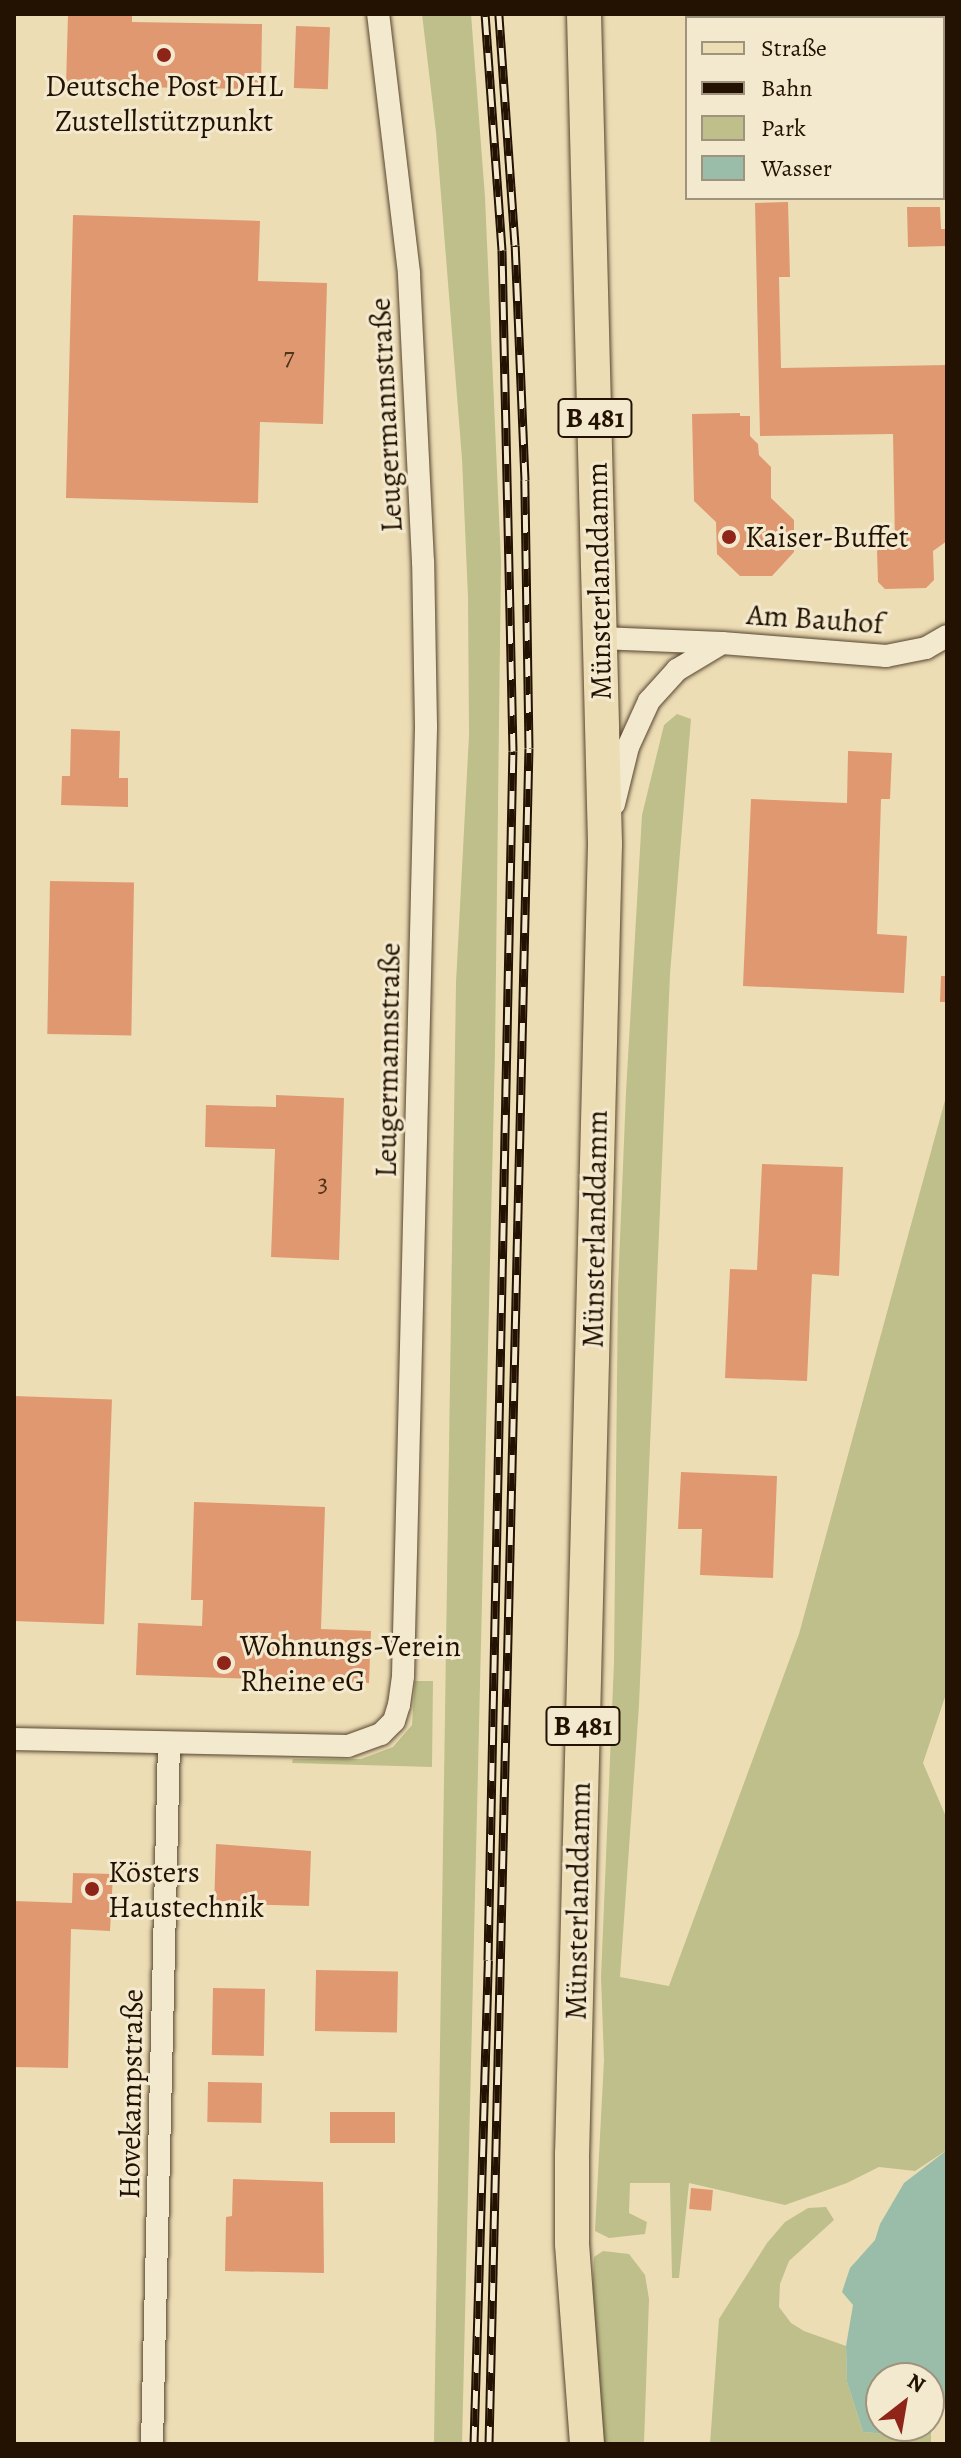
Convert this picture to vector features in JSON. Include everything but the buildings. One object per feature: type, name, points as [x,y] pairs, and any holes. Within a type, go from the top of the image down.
[{"type":"main road","name":"Münsterlanddamm","points":[[584,14],[605,844],[572,2166],[572,2244],[587,2444]]},
{"type":"street","name":"Leugermannstraße","points":[[14,1739],[328,1747],[365,1742],[394,1721],[403,1676],[426,726],[423,562],[409,273],[378,14]]},
{"type":"street","name":"Am Bauhof","points":[[600,638],[722,643],[886,656],[926,648],[947,636]]},
{"type":"street","name":"Am Bauhof","points":[[605,844],[628,747],[649,701],[677,670],[722,643]]},
{"type":"street","name":"Hovekampstraße","points":[[152,2444],[169,1745]]},
{"type":"green space","points":[[422,14],[471,14],[485,197],[501,562],[495,1052],[462,2444],[434,2444],[456,983],[469,735],[468,597],[462,459],[436,132]]},
{"type":"green space","points":[[677,714],[691,719],[670,974],[639,1705],[620,1977],[669,1986],[799,1634],[947,1093],[947,1691],[923,1763],[947,1819],[947,2150],[915,2171],[879,2167],[847,2183],[785,2205],[689,2183],[679,2278],[672,2278],[670,2183],[630,2183],[629,2213],[647,2222],[645,2234],[609,2238],[595,2231],[604,2060],[601,1978],[614,1662],[618,1288],[626,1092],[642,815],[664,725]]},
{"type":"green space","points":[[415,1681],[433,1681],[432,1767],[292,1763],[293,1759],[361,1759],[393,1747],[412,1725]]},
{"type":"green space","points":[[826,2207],[834,2220],[789,2261],[780,2284],[779,2307],[791,2323],[804,2331],[846,2346],[847,2382],[865,2432],[865,2442],[931,2444],[710,2444],[719,2319],[767,2243],[785,2222],[808,2208]]},
{"type":"green space","points":[[603,2251],[629,2254],[645,2275],[649,2299],[644,2444],[602,2444],[590,2341],[594,2257]]},
{"type":"water","points":[[947,2150],[947,2400],[945,2362],[865,2362],[863,2432],[847,2382],[846,2346],[853,2305],[842,2292],[850,2268],[875,2240],[880,2224],[904,2183]]},
{"type":"railway","points":[[474,2444],[488,1960],[513,751],[502,250],[485,14]]},
{"type":"railway","points":[[489,2444],[529,748],[525,480],[515,245],[499,14]]},
{"type":"place","name":"Deutsche Post DHL Zustellstützpunkt","points":[[164,55]]},
{"type":"place","name":"Kaiser-Buffet","points":[[729,537]]},
{"type":"place","name":"Wohnungs-Verein Rheine eG","points":[[224,1663]]},
{"type":"place","name":"Kösters Haustechnik","points":[[92,1889]]}]
